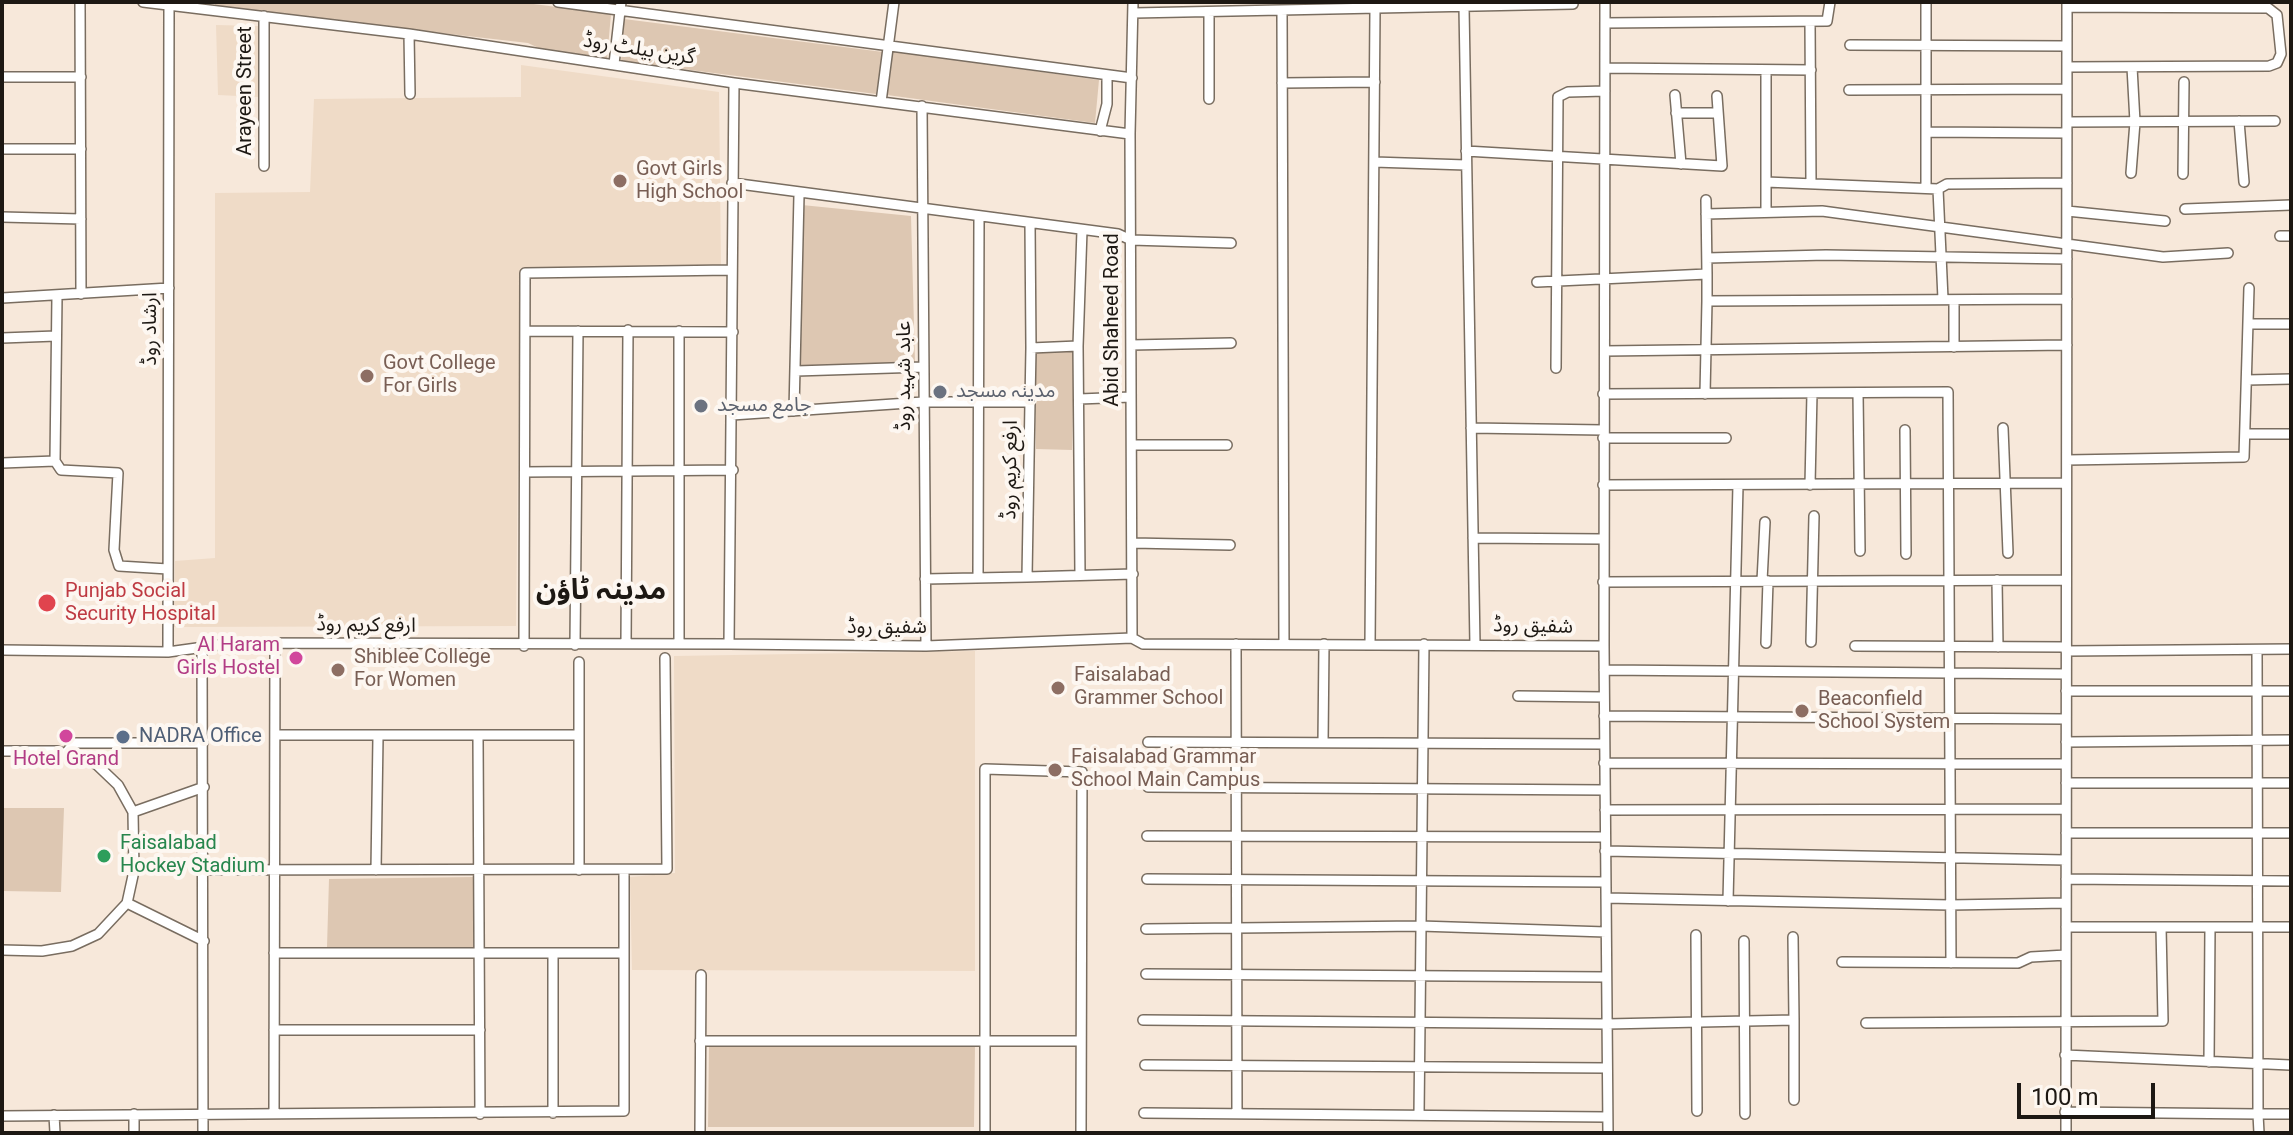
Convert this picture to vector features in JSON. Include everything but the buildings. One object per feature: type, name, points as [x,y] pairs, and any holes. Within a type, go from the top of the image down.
[{"type":"street","points":[[80,2],[81,294]]},
{"type":"street","name":"گرین بیلٹ روڈ","points":[[143,2],[169,6],[210,6],[734,83],[1130,134]]},
{"type":"street","name":"گرین بیلٹ روڈ","points":[[558,2],[620,6],[889,47],[1132,78]]},
{"type":"street","points":[[881,102],[894,2]]},
{"type":"street","name":"Abid Shaheed Road","points":[[1132,638],[1130,134],[1133,2]]},
{"type":"street","points":[[1605,2],[1603,582],[1608,1133]]},
{"type":"street","points":[[1605,23],[1810,22],[1830,19],[1830,2]]},
{"type":"street","points":[[1926,2],[1926,187]]},
{"type":"street","points":[[1134,13],[1195,8],[1209,13],[1263,7],[1282,12],[1333,6],[1375,10],[1388,6],[1573,4]]},
{"type":"street","points":[[2066,1133],[2067,5],[2268,8],[2277,15],[2281,54],[2277,63],[2269,66],[2067,67]]},
{"type":"street","name":"ارشاد روڈ","points":[[168,652],[169,6]]},
{"type":"street","points":[[614,64],[620,6]]},
{"type":"street","points":[[1464,7],[1475,644]]},
{"type":"street","points":[[1370,644],[1375,10]]},
{"type":"street","points":[[1282,12],[1284,644]]},
{"type":"street","points":[[1209,13],[1209,99]]},
{"type":"street","name":"Arayeen Street","points":[[264,16],[264,166]]},
{"type":"street","points":[[1810,22],[1811,182]]},
{"type":"street","points":[[409,34],[410,94]]},
{"type":"street","points":[[1850,45],[2067,46]]},
{"type":"street","points":[[2131,173],[2135,122],[2132,67]]},
{"type":"street","points":[[1605,68],[1811,70]]},
{"type":"street","points":[[1766,70],[1766,212]]},
{"type":"street","points":[[1100,131],[1107,104],[1107,76]]},
{"type":"street","points":[[2,77],[81,77]]},
{"type":"street","points":[[1282,83],[1375,82]]},
{"type":"street","points":[[2183,174],[2184,82]]},
{"type":"street","points":[[729,644],[733,470],[730,270],[734,83]]},
{"type":"street","points":[[1849,90],[2067,89]]},
{"type":"street","points":[[1556,368],[1558,97],[1568,92],[1605,91]]},
{"type":"street","points":[[1675,95],[1681,164]]},
{"type":"street","points":[[1466,151],[1722,166],[1717,96]]},
{"type":"street","name":"عابد شہید روڈ","points":[[922,106],[926,646]]},
{"type":"street","points":[[1676,113],[1718,113]]},
{"type":"street","points":[[2239,121],[2244,182]]},
{"type":"street","points":[[1926,132],[2067,128],[2135,122],[2275,121]]},
{"type":"street","points":[[2,149],[81,149]]},
{"type":"street","points":[[1374,162],[1466,165]]},
{"type":"street","points":[[1766,182],[1938,189],[1947,184],[2067,183]]},
{"type":"street","points":[[732,183],[799,195],[1082,230],[1131,240],[1231,243]]},
{"type":"street","points":[[1938,189],[1954,347]]},
{"type":"street","points":[[794,411],[799,195]]},
{"type":"street","points":[[1705,394],[1706,200]]},
{"type":"street","points":[[2185,209],[2291,205]]},
{"type":"street","points":[[1706,214],[1822,211],[2163,257],[2228,253]]},
{"type":"street","points":[[2067,211],[2165,221]]},
{"type":"street","points":[[2,217],[81,219]]},
{"type":"street","points":[[978,578],[979,218]]},
{"type":"street","points":[[1030,224],[1030,402]]},
{"type":"street","points":[[1080,575],[1078,346],[1082,230]]},
{"type":"street","points":[[1707,258],[2067,259]]},
{"type":"street","points":[[524,646],[525,273],[730,270]]},
{"type":"street","points":[[1537,282],[1707,274]]},
{"type":"street","points":[[2,298],[169,288]]},
{"type":"street","points":[[2067,460],[2244,457],[2249,288]]},
{"type":"street","points":[[57,296],[55,461],[61,470],[118,473],[114,550],[119,566],[168,569]]},
{"type":"street","points":[[1707,301],[2067,299]]},
{"type":"street","points":[[2249,324],[2291,324]]},
{"type":"street","points":[[626,644],[628,330]]},
{"type":"street","points":[[527,331],[733,332]]},
{"type":"street","points":[[575,645],[578,331]]},
{"type":"street","points":[[679,331],[679,644]]},
{"type":"street","points":[[2,338],[56,336]]},
{"type":"street","points":[[1131,345],[1231,343]]},
{"type":"street","points":[[1605,351],[2067,345]]},
{"type":"street","points":[[1031,348],[1078,346]]},
{"type":"street","points":[[796,371],[923,367]]},
{"type":"street","points":[[2247,380],[2291,379]]},
{"type":"street","points":[[1603,394],[1948,392],[1951,963]]},
{"type":"street","points":[[1810,485],[1812,393]]},
{"type":"street","points":[[1858,393],[1860,551]]},
{"type":"street","points":[[1079,399],[1131,397]]},
{"type":"street","name":"ارفع کریم روڈ","points":[[732,415],[923,402],[1030,402],[1027,577]]},
{"type":"street","points":[[1471,428],[1726,438]]},
{"type":"street","points":[[2003,428],[2008,553]]},
{"type":"street","points":[[1905,430],[1906,554]]},
{"type":"street","points":[[2246,434],[2291,434]]},
{"type":"street","points":[[1132,445],[1227,445]]},
{"type":"street","points":[[2,463],[55,461]]},
{"type":"street","points":[[525,472],[733,470]]},
{"type":"street","points":[[1603,485],[2066,483]]},
{"type":"street","points":[[1728,901],[1738,485]]},
{"type":"street","points":[[1811,642],[1814,516]]},
{"type":"street","points":[[1765,522],[1766,643]]},
{"type":"street","points":[[1473,538],[1603,539]]},
{"type":"street","points":[[1133,543],[1230,545]]},
{"type":"street","points":[[925,579],[1133,574]]},
{"type":"street","points":[[1997,580],[1998,647]]},
{"type":"street","points":[[1603,582],[2066,580]]},
{"type":"street","name":"شفیق روڈ","points":[[729,644],[926,646],[1132,638],[1143,644],[1604,646]]},
{"type":"street","name":"ارفع کریم روڈ","points":[[2,650],[168,652],[233,643],[524,646],[729,644]]},
{"type":"street","points":[[274,1112],[275,643]]},
{"type":"street","points":[[1236,644],[1237,1114]]},
{"type":"street","points":[[1323,743],[1324,644]]},
{"type":"street","points":[[1419,1115],[1424,644]]},
{"type":"street","points":[[1855,646],[2291,649]]},
{"type":"street","points":[[202,649],[203,1133]]},
{"type":"street","points":[[2257,650],[2259,1133]]},
{"type":"street","points":[[204,870],[667,869],[665,658]]},
{"type":"street","points":[[579,662],[579,870]]},
{"type":"street","points":[[1604,670],[2066,674]]},
{"type":"street","points":[[2066,691],[2291,691]]},
{"type":"street","points":[[1518,696],[1604,697]]},
{"type":"street","points":[[1604,716],[2066,719]]},
{"type":"street","points":[[275,735],[578,735]]},
{"type":"street","points":[[376,870],[378,737]]},
{"type":"street","points":[[478,737],[480,1114]]},
{"type":"street","points":[[2066,742],[2291,740]]},
{"type":"street","points":[[1148,742],[1604,744]]},
{"type":"street","points":[[66,753],[74,743],[203,743]]},
{"type":"street","points":[[2,751],[66,753],[96,764],[118,785],[133,812],[134,871],[127,903],[98,934],[72,946],[42,951],[2,950]]},
{"type":"street","points":[[1604,763],[2066,764]]},
{"type":"street","points":[[985,1133],[985,769],[1082,772],[1081,1133]]},
{"type":"street","points":[[2066,783],[2291,783]]},
{"type":"street","points":[[133,812],[204,787]]},
{"type":"street","points":[[1148,787],[1605,790]]},
{"type":"street","points":[[1605,810],[2066,809]]},
{"type":"street","points":[[2066,833],[2291,833]]},
{"type":"street","points":[[1147,836],[1605,837]]},
{"type":"street","points":[[1605,851],[2066,860]]},
{"type":"street","points":[[2,1116],[619,1112],[626,1107],[624,870]]},
{"type":"street","points":[[1147,879],[1605,882]]},
{"type":"street","points":[[2066,879],[2291,881]]},
{"type":"street","points":[[1606,898],[1950,905],[2066,903]]},
{"type":"street","points":[[127,903],[204,941]]},
{"type":"street","points":[[1146,929],[1420,926],[1606,932]]},
{"type":"street","points":[[2066,927],[2291,927]]},
{"type":"street","points":[[1866,1023],[2163,1021],[2161,927]]},
{"type":"street","points":[[2209,1062],[2210,927]]},
{"type":"street","points":[[1696,935],[1697,1111]]},
{"type":"street","points":[[1793,937],[1794,1100]]},
{"type":"street","points":[[1744,941],[1745,1114]]},
{"type":"street","points":[[274,953],[624,953]]},
{"type":"street","points":[[553,953],[553,1113]]},
{"type":"street","points":[[1842,962],[2018,963],[2031,957],[2066,955]]},
{"type":"street","points":[[1146,974],[1606,977]]},
{"type":"street","points":[[700,1133],[701,975]]},
{"type":"street","points":[[1143,1020],[1607,1024],[1794,1020]]},
{"type":"street","points":[[274,1030],[480,1030]]},
{"type":"street","points":[[700,1041],[1080,1041]]},
{"type":"street","points":[[2065,1055],[2290,1065]]},
{"type":"street","points":[[1145,1065],[1607,1068]]},
{"type":"street","points":[[2065,1112],[2291,1114]]},
{"type":"street","points":[[1144,1113],[1607,1117]]},
{"type":"street","points":[[134,1114],[134,1133]]},
{"type":"street","points":[[54,1115],[55,1133]]},
{"type":"shaded area","points":[[215,2],[518,2],[611,14],[607,59],[545,51],[528,43],[215,7]]},
{"type":"shaded area","points":[[624,19],[883,52],[876,94],[621,61]]},
{"type":"shaded area","points":[[216,25],[258,26],[259,97],[218,95]]},
{"type":"shaded area","points":[[892,51],[1099,80],[1095,123],[887,95]]},
{"type":"shaded area","name":"Govt College For Girls","points":[[521,65],[719,92],[721,265],[520,268],[516,626],[174,627],[175,561],[215,558],[215,193],[310,192],[314,99],[521,97]]},
{"type":"shaded area","points":[[802,205],[911,216],[915,362],[799,367]]},
{"type":"shaded area","points":[[1074,351],[1072,450],[1036,449],[1035,352]]},
{"type":"shaded area","points":[[975,651],[975,971],[632,970],[630,877],[675,873],[674,656]]},
{"type":"shaded area","points":[[2,808],[64,808],[61,892],[2,891]]},
{"type":"shaded area","points":[[474,877],[474,948],[327,947],[329,879]]},
{"type":"shaded area","points":[[975,1045],[974,1127],[708,1127],[709,1046]]},
{"type":"place","name":"Govt Girls High School","points":[[620,181]]},
{"type":"place","name":"Govt College For Girls","points":[[367,376]]},
{"type":"place","name":"مدینہ مسجد","points":[[940,392]]},
{"type":"place","name":"جامع مسجد","points":[[701,406]]},
{"type":"place","name":"Punjab Social Security Hospital","points":[[47,603]]},
{"type":"place","name":"Al Haram Girls Hostel","points":[[296,658]]},
{"type":"place","name":"Shiblee College For Women","points":[[338,670]]},
{"type":"place","name":"Faisalabad Grammer School","points":[[1058,688]]},
{"type":"place","name":"Beaconfield School System","points":[[1802,711]]},
{"type":"place","name":"Hotel Grand","points":[[66,736]]},
{"type":"place","name":"NADRA Office","points":[[123,737]]},
{"type":"place","name":"Faisalabad Grammar School Main Campus","points":[[1055,770]]},
{"type":"place","name":"Faisalabad Hockey Stadium","points":[[104,856]]},
{"type":"district","name":"مدینہ ٹاؤن","points":[[601,592]]}]
